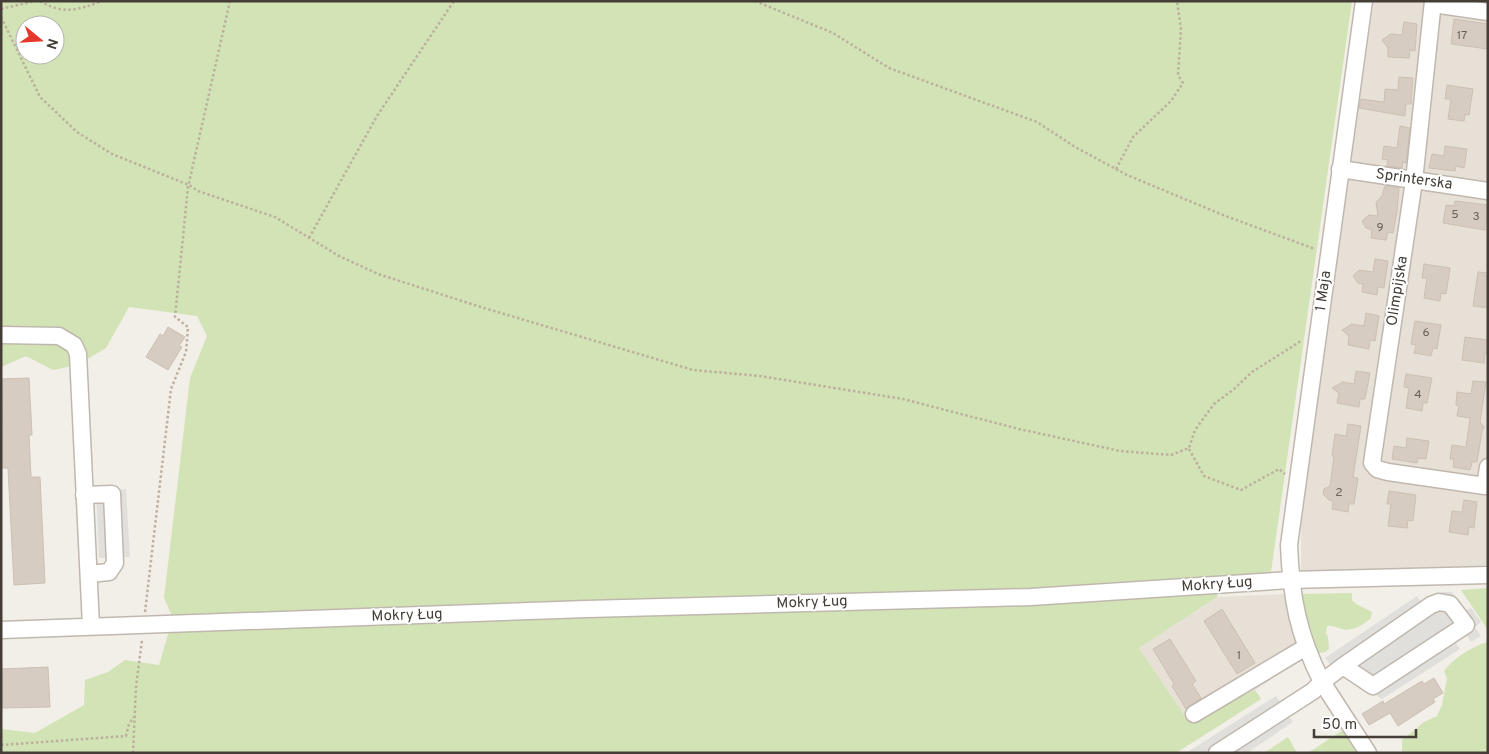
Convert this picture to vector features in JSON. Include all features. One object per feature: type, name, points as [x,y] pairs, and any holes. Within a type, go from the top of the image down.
[{"type":"street","name":"1 Maja","points":[[1364,1],[1289,545],[1290,580],[1294,606],[1306,647],[1322,682],[1368,753]]},
{"type":"street","points":[[1433,3],[1488,12]]},
{"type":"street","name":"Olimpijska","points":[[1433,3],[1414,181],[1372,463],[1377,469],[1388,472],[1485,486],[1488,467]]},
{"type":"street","name":"Sprinterska","points":[[1340,169],[1488,191]]},
{"type":"street","points":[[1,335],[59,336],[74,345],[78,354],[92,626]]},
{"type":"street","points":[[84,495],[112,494],[115,563],[109,572],[88,574]]},
{"type":"street","name":"Mokry Ług","points":[[1,630],[597,609],[1031,597],[1290,580],[1488,575]]},
{"type":"street","points":[[1217,753],[1313,691],[1343,666],[1431,605],[1440,602],[1450,604],[1466,625],[1374,686],[1343,666]]},
{"type":"street","points":[[1194,714],[1306,647]]},
{"type":"path","points":[[1,10],[36,1]]},
{"type":"path","points":[[40,1],[60,10],[79,9],[102,1]]},
{"type":"path","points":[[133,753],[140,625],[171,389],[186,352],[188,327],[175,317],[189,184],[230,1]]},
{"type":"path","points":[[309,238],[377,116],[454,1]]},
{"type":"path","points":[[755,1],[833,33],[890,68],[1037,122],[1075,147],[1116,169],[1223,215],[1319,251]]},
{"type":"path","points":[[1116,169],[1133,137],[1171,101],[1183,83],[1178,75],[1182,29],[1177,1]]},
{"type":"path","points":[[1,17],[40,97],[77,132],[112,154],[189,184],[198,191],[275,217],[338,256],[378,274],[484,308],[693,370],[760,376],[903,399],[1019,429],[1120,451],[1171,455],[1189,448]]},
{"type":"path","points":[[1297,486],[1279,469],[1240,490],[1204,476],[1189,448],[1195,430],[1214,404],[1234,390],[1252,372],[1304,340]]},
{"type":"path","points":[[1,744],[126,736],[129,724],[135,716]]},
{"type":"shaded area","points":[[1374,1],[1488,1],[1488,565],[1403,573],[1301,572],[1301,514]]},
{"type":"shaded area","points":[[126,489],[130,557],[99,558],[96,491]]},
{"type":"shaded area","points":[[1442,592],[1452,592],[1465,611],[1471,608],[1481,622],[1475,627],[1481,636],[1471,642],[1465,633],[1454,640],[1460,649],[1382,699],[1330,664],[1325,658],[1417,596],[1424,605]]},
{"type":"shaded area","points":[[1284,594],[1303,659],[1255,690],[1187,719],[1139,648],[1217,597]]},
{"type":"shaded area","points":[[1276,696],[1293,722],[1247,753],[1186,753]]},
{"type":"green space","points":[[1,1],[1352,1],[1271,572],[1261,577],[1220,576],[1217,597],[1139,648],[1187,719],[1255,690],[1261,699],[1176,753],[1,753],[1,729],[35,733],[84,705],[85,680],[108,672],[125,660],[159,665],[173,618],[164,598],[190,378],[207,336],[197,316],[129,307],[106,348],[77,365],[53,370],[26,356],[1,367]]},
{"type":"green space","points":[[1488,588],[1488,630],[1461,590]]},
{"type":"green space","points":[[1352,593],[1352,600],[1356,604],[1372,612],[1371,618],[1362,625],[1346,630],[1327,626],[1326,633],[1329,649],[1325,652],[1314,654],[1297,594]]},
{"type":"green space","points":[[1488,642],[1488,753],[1402,753],[1402,740],[1424,722],[1437,716],[1442,705],[1447,678],[1444,671],[1464,653]]},
{"type":"green space","points":[[1343,730],[1357,753],[1308,753]]},
{"type":"green space","points":[[1288,737],[1297,753],[1264,753]]},
{"type":"building","points":[[1454,19],[1488,24],[1488,49],[1451,44]]},
{"type":"building","points":[[1404,22],[1417,24],[1415,51],[1410,50],[1409,58],[1388,57],[1388,48],[1382,40],[1391,34],[1402,35]]},
{"type":"building","points":[[1399,77],[1413,78],[1411,104],[1406,104],[1405,116],[1359,108],[1361,99],[1384,102],[1385,89],[1398,90]]},
{"type":"building","points":[[1447,85],[1473,89],[1469,115],[1465,114],[1464,121],[1448,119],[1451,99],[1445,99]]},
{"type":"building","points":[[1400,126],[1410,128],[1406,163],[1403,162],[1402,168],[1387,166],[1388,160],[1382,159],[1384,146],[1397,148]]},
{"type":"building","points":[[1445,146],[1467,149],[1464,168],[1456,166],[1455,171],[1429,168],[1432,154],[1444,156]]},
{"type":"building","points":[[1385,186],[1399,188],[1393,233],[1388,232],[1386,240],[1371,238],[1372,230],[1366,228],[1362,221],[1369,215],[1378,216],[1376,202],[1382,196]]},
{"type":"building","points":[[1455,201],[1488,205],[1488,224],[1485,224],[1485,230],[1443,223],[1446,205],[1454,206]]},
{"type":"building","points":[[1375,259],[1388,261],[1384,288],[1378,287],[1377,295],[1362,292],[1363,284],[1358,283],[1353,276],[1359,270],[1373,272]]},
{"type":"building","points":[[1424,264],[1450,268],[1446,294],[1441,293],[1440,301],[1424,298],[1427,278],[1422,278]]},
{"type":"building","points":[[1478,272],[1488,273],[1488,308],[1473,306]]},
{"type":"building","points":[[1366,313],[1379,316],[1375,341],[1370,340],[1369,349],[1348,345],[1349,336],[1342,330],[1352,324],[1364,326]]},
{"type":"building","points":[[1415,321],[1441,325],[1437,349],[1433,348],[1431,356],[1414,353],[1416,345],[1411,344]]},
{"type":"building","points":[[168,327],[185,337],[179,346],[182,347],[168,370],[146,357],[160,334],[163,336]]},
{"type":"building","points":[[1465,337],[1488,340],[1488,354],[1485,353],[1484,363],[1462,360]]},
{"type":"building","points":[[1356,371],[1370,373],[1365,399],[1360,399],[1359,407],[1337,403],[1339,393],[1332,388],[1343,382],[1354,384]]},
{"type":"building","points":[[1406,374],[1432,378],[1427,403],[1423,403],[1422,411],[1406,408],[1409,388],[1404,387]]},
{"type":"building","points":[[29,378],[32,435],[29,435],[31,477],[40,477],[45,583],[14,585],[8,468],[1,468],[1,435],[3,435],[1,379]]},
{"type":"building","points":[[1473,381],[1486,382],[1480,422],[1484,427],[1477,462],[1472,462],[1470,470],[1453,467],[1454,459],[1450,459],[1452,445],[1466,447],[1470,418],[1457,416],[1459,406],[1456,405],[1457,392],[1471,394]]},
{"type":"building","points":[[1348,424],[1361,426],[1353,477],[1358,478],[1354,504],[1349,504],[1348,512],[1332,509],[1333,501],[1323,494],[1324,489],[1330,486],[1335,434],[1346,436]]},
{"type":"building","points":[[1407,438],[1429,441],[1426,459],[1418,458],[1417,463],[1392,459],[1394,446],[1406,448]]},
{"type":"building","points":[[1389,491],[1416,495],[1413,521],[1408,520],[1407,528],[1388,526],[1391,504],[1387,504]]},
{"type":"building","points":[[1464,500],[1477,502],[1474,528],[1469,527],[1468,535],[1449,532],[1452,511],[1462,512]]},
{"type":"building","points":[[1222,609],[1255,663],[1237,674],[1204,621]]},
{"type":"building","points":[[1170,639],[1196,681],[1192,684],[1201,698],[1186,709],[1172,686],[1174,684],[1153,649]]},
{"type":"building","points":[[48,667],[50,707],[1,708],[1,669]]},
{"type":"building","points":[[1434,678],[1443,693],[1433,699],[1435,702],[1398,726],[1390,713],[1369,725],[1362,714],[1383,701],[1384,704],[1422,681],[1424,684]]}]
